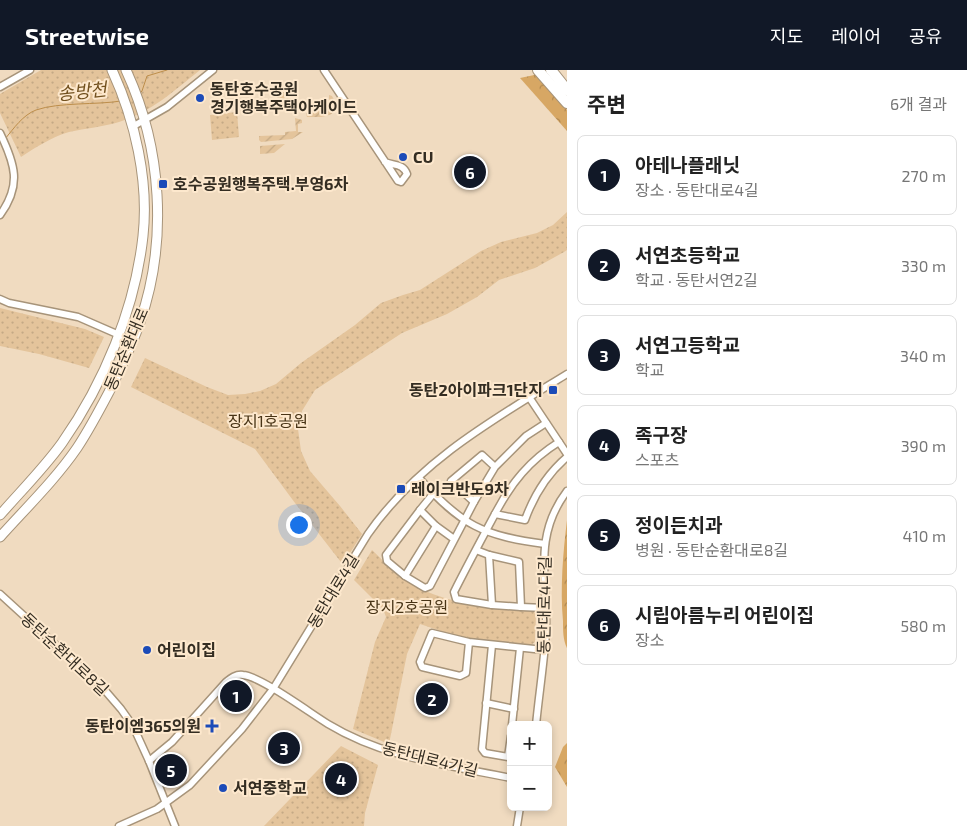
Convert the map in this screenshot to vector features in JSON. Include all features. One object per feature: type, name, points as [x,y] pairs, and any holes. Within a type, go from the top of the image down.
[{"type":"highway","points":[[538,70],[567,103]]},
{"type":"highway","points":[[551,70],[567,90]]},
{"type":"main road","name":"동탄순환대로","points":[[0,514],[44,466],[83,409],[118,335],[134,284],[141,246],[144,212],[140,166],[128,110],[112,70]]},
{"type":"main road","name":"동탄순환대로","points":[[0,537],[58,472],[90,427],[114,382],[133,341],[142,315],[152,270],[157,217],[154,168],[145,121],[126,70]]},
{"type":"main road","points":[[126,310],[136,319],[142,315]]},
{"type":"main road","points":[[109,356],[117,358],[120,363],[114,382]]},
{"type":"street","points":[[0,87],[30,70]]},
{"type":"street","points":[[132,127],[145,121],[180,98],[213,70]]},
{"type":"street","points":[[324,70],[385,162]]},
{"type":"street","points":[[0,133],[13,162],[15,177],[11,197],[0,215]]},
{"type":"street","points":[[0,299],[9,303],[78,317],[133,341]]},
{"type":"street","name":"동탄대로4길","points":[[119,826],[166,803],[190,786],[242,728],[273,689],[368,534],[401,494],[446,453],[470,435],[567,374]]},
{"type":"street","points":[[495,514],[526,520],[540,487],[567,455],[529,397]]},
{"type":"street","points":[[433,494],[386,554],[387,561],[405,576],[425,588],[430,586],[464,520],[496,467],[506,454],[526,436],[546,423]]},
{"type":"street","points":[[546,608],[492,605],[456,598],[454,592],[507,491],[524,470],[559,442]]},
{"type":"street","points":[[474,502],[451,481],[482,455],[496,467]]},
{"type":"street","points":[[419,478],[433,494],[464,520],[485,532],[510,539],[545,544]]},
{"type":"street","name":"동탄대로4다길","points":[[536,721],[544,650],[546,608],[543,577],[545,544],[550,521],[559,502],[567,491]]},
{"type":"street","points":[[420,510],[436,526],[454,539]]},
{"type":"street","points":[[405,576],[436,526]]},
{"type":"street","points":[[476,550],[519,562],[521,607]]},
{"type":"street","points":[[489,555],[492,605]]},
{"type":"street","name":"동탄순환대로8길","points":[[0,594],[113,699],[133,726],[175,826]]},
{"type":"street","points":[[469,642],[466,673],[460,676],[422,667],[420,662],[432,633],[469,642],[544,650]]},
{"type":"street","points":[[492,645],[482,749],[485,752],[507,756]]},
{"type":"street","points":[[512,721],[520,648]]},
{"type":"street","name":"동탄대로4가길","points":[[149,761],[172,742],[220,688],[233,676],[241,674],[273,689],[332,726],[369,744],[417,760],[507,777]]},
{"type":"street","points":[[486,703],[514,709]]},
{"type":"street","points":[[517,826],[519,811]]},
{"type":"green space","points":[[41,70],[200,70],[181,86],[142,113],[113,124],[63,134],[21,157],[0,113],[0,94]]},
{"type":"green space","points":[[539,74],[567,110],[567,131],[520,78]]},
{"type":"green space","points":[[278,92],[291,92],[291,110],[277,111],[276,95]]},
{"type":"green space","points":[[329,95],[334,100],[334,112],[325,116],[307,117],[306,113],[317,112],[317,109],[329,108]]},
{"type":"green space","points":[[237,112],[239,137],[212,140],[210,115]]},
{"type":"green space","points":[[295,118],[302,120],[302,123],[298,124],[298,132],[303,132],[292,139],[261,142],[259,140],[259,136],[285,135],[285,132],[296,131]]},
{"type":"green space","points":[[285,144],[274,153],[260,154],[260,146]]},
{"type":"green space","name":"장지1호공원","points":[[567,212],[567,250],[535,268],[499,280],[477,297],[447,314],[402,333],[315,390],[302,411],[298,429],[301,451],[310,471],[362,534],[344,566],[255,449],[131,387],[145,358],[228,395],[260,391],[276,384],[301,363],[355,325],[381,303],[420,290],[481,251],[501,242],[537,233],[553,225]]},
{"type":"green space","points":[[0,308],[85,329],[104,337],[89,368],[39,354],[0,346]]},
{"type":"green space","points":[[567,520],[567,648],[564,635],[562,596]]},
{"type":"green space","name":"장지2호공원","points":[[372,550],[401,577],[431,593],[464,603],[536,613],[535,642],[531,645],[462,638],[420,624],[407,654],[389,744],[353,729],[375,642],[386,617],[383,609],[354,580]]},
{"type":"green space","points":[[567,743],[567,787],[555,767],[563,747]]},
{"type":"green space","points":[[341,746],[378,765],[365,813],[364,826],[264,826]]},
{"type":"green space","points":[[341,767],[353,779],[342,791],[330,779]]},
{"type":"waterway","name":"송방천","points":[[139,94],[142,91],[147,76],[167,70]]},
{"type":"waterway","name":"송방천","points":[[5,139],[23,118],[31,112],[45,107],[121,101]]},
{"type":"place","name":"동탄호수공원 경기행복주택아케이드","points":[[200,98]]},
{"type":"place","name":"CU","points":[[403,157]]},
{"type":"place","name":"시립아름누리 어린이집","points":[[470,172]]},
{"type":"place","name":"호수공원행복주택.부영6차","points":[[163,184]]},
{"type":"place","name":"동탄2아이파크1단지","points":[[553,390]]},
{"type":"place","name":"레이크반도9차","points":[[401,489]]},
{"type":"place","name":"어린이집","points":[[147,650]]},
{"type":"place","name":"아테나플래닛","points":[[236,696]]},
{"type":"place","name":"서연초등학교","points":[[432,699]]},
{"type":"place","name":"동탄이엠365의원","points":[[212,726]]},
{"type":"place","name":"서연고등학교","points":[[284,748]]},
{"type":"place","name":"정이든치과","points":[[171,770]]},
{"type":"place","name":"족구장","points":[[341,779]]},
{"type":"place","name":"서연중학교","points":[[223,788]]}]
